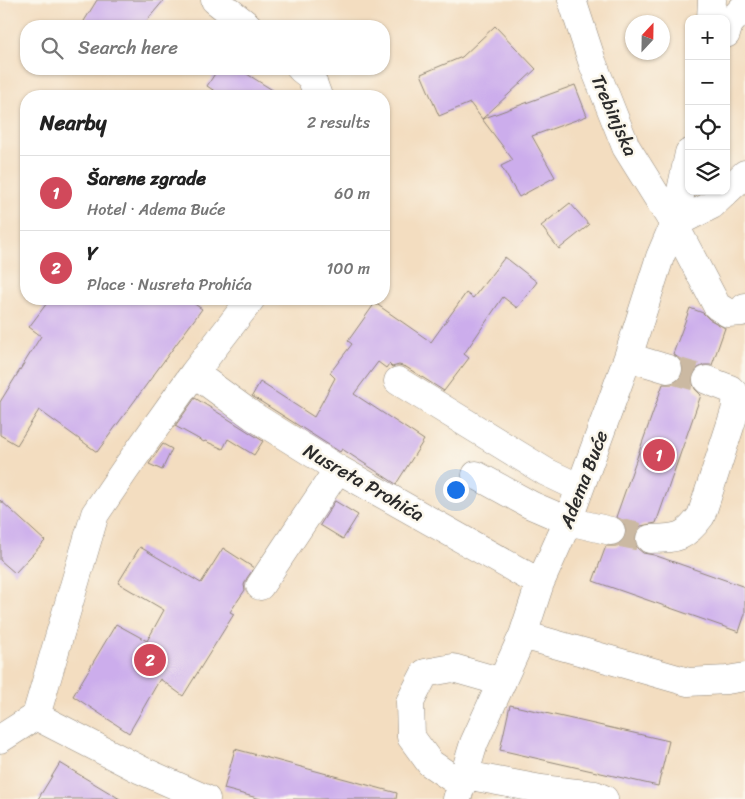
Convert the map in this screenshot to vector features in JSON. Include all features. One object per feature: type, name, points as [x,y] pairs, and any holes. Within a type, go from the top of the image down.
[{"type":"street","points":[[215,0],[240,20]]},
{"type":"street","name":"Trebinjska","points":[[572,0],[593,64],[626,147],[674,224],[717,306],[728,314],[742,312],[745,307]]},
{"type":"street","points":[[711,15],[712,0]]},
{"type":"street","points":[[730,23],[745,6]]},
{"type":"street","points":[[308,75],[316,90]]},
{"type":"street","name":"Adema Buće","points":[[461,786],[474,743],[523,635],[540,583],[568,521],[628,357],[660,257],[674,224],[685,172]]},
{"type":"street","points":[[674,224],[712,205],[745,174]]},
{"type":"street","points":[[0,739],[36,716],[95,514],[124,470],[194,373],[246,305]]},
{"type":"street","points":[[628,357],[668,369]]},
{"type":"street","name":"Nusreta Prohića","points":[[194,373],[254,416],[338,470],[540,583]]},
{"type":"street","points":[[650,540],[676,538],[691,530],[701,516],[736,411],[737,396],[730,389],[707,380]]},
{"type":"street","points":[[398,381],[546,472],[580,488]]},
{"type":"street","points":[[260,586],[338,470]]},
{"type":"street","points":[[476,475],[568,521],[611,531]]},
{"type":"street","points":[[523,635],[688,682],[745,677]]},
{"type":"street","points":[[502,682],[453,668],[425,673],[410,702],[412,737],[430,764],[461,786],[541,789],[595,795],[604,799]]},
{"type":"street","points":[[36,716],[141,770],[206,799]]},
{"type":"building","points":[[97,0],[164,0],[147,20],[85,20]]},
{"type":"building","points":[[495,26],[536,69],[482,119],[470,103],[439,116],[421,74],[462,57]]},
{"type":"building","points":[[214,75],[249,75],[272,90],[213,90],[207,86]]},
{"type":"building","points":[[575,85],[587,116],[532,136],[555,177],[519,197],[501,166],[513,160],[482,119]]},
{"type":"building","points":[[570,203],[589,225],[559,249],[541,226]]},
{"type":"building","points":[[505,257],[537,282],[517,308],[503,297],[464,354],[469,358],[444,391],[406,367],[399,365],[392,367],[389,364],[386,368],[378,362],[354,394],[424,440],[396,484],[342,449],[340,452],[252,396],[260,382],[314,417],[335,378],[330,373],[352,344],[348,341],[374,305],[378,305],[431,342],[466,293],[473,298]]},
{"type":"building","points":[[46,305],[196,305],[202,309],[97,452],[39,410],[17,445],[0,435],[0,402],[41,336],[29,327]]},
{"type":"building","points":[[690,308],[703,313],[709,319],[725,328],[712,365],[704,365],[698,368],[692,375],[695,389],[701,395],[656,523],[641,526],[636,532],[634,540],[637,548],[643,553],[654,555],[745,587],[745,614],[739,632],[593,581],[606,546],[616,546],[622,542],[626,535],[626,526],[622,520],[616,517],[663,384],[672,384],[678,381],[683,374],[683,365],[680,359],[673,354]]},
{"type":"building","points":[[195,398],[263,441],[254,455],[228,439],[223,449],[204,442],[175,426]]},
{"type":"building","points":[[163,444],[172,449],[162,470],[149,464]]},
{"type":"building","points":[[0,500],[45,541],[15,573],[0,560]]},
{"type":"building","points":[[335,501],[358,515],[343,539],[320,525]]},
{"type":"building","points":[[140,547],[201,583],[223,548],[254,568],[244,585],[245,590],[230,612],[234,614],[183,696],[160,679],[129,733],[73,696],[116,624],[147,641],[164,610],[118,583]]},
{"type":"building","points":[[510,705],[669,741],[658,786],[500,750]]},
{"type":"building","points":[[235,749],[397,793],[396,799],[261,799],[224,789]]},
{"type":"building","points":[[60,763],[120,799],[38,799]]},
{"type":"tunnel","points":[[668,369],[707,380]]},
{"type":"tunnel","points":[[611,531],[650,539]]},
{"type":"place","name":"Šarene zgrade","points":[[659,455]]},
{"type":"place","name":"Y","points":[[150,660]]}]
